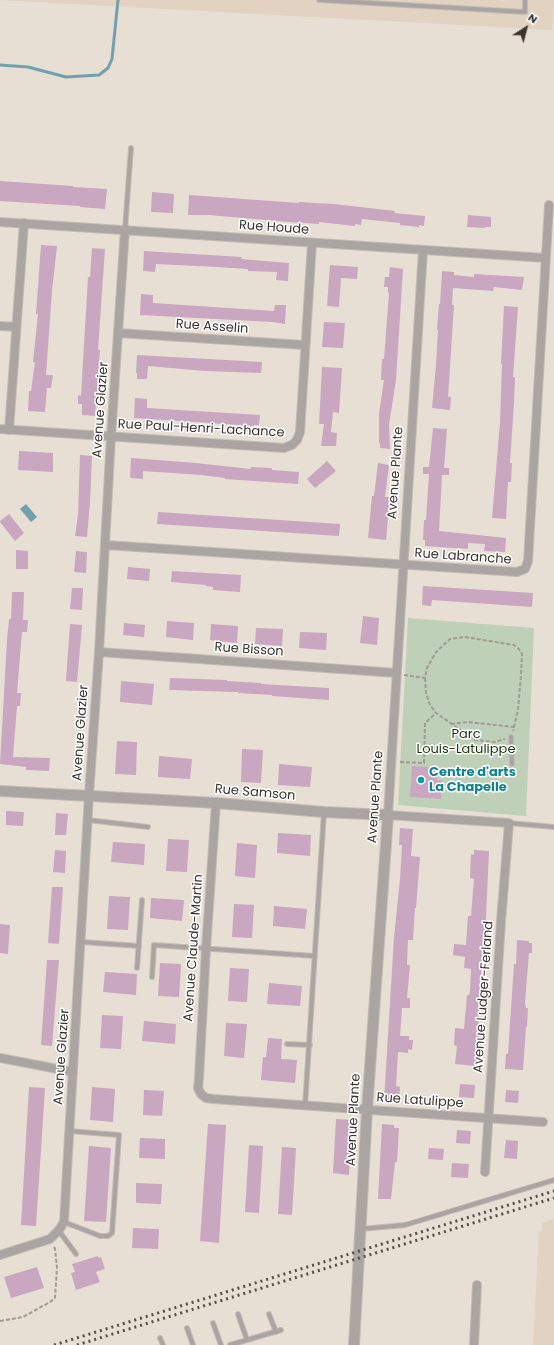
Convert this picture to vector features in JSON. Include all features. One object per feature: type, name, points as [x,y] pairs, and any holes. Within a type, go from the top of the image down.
[{"type":"street","name":"Rue Labranche","points":[[105,545],[517,572],[525,569],[528,561],[549,205]]},
{"type":"street","name":"Rue Houde","points":[[0,222],[125,229],[546,258]]},
{"type":"street","points":[[9,430],[24,223]]},
{"type":"street","name":"Avenue Glazier","points":[[54,1235],[64,1222],[89,795],[125,229]]},
{"type":"street","name":"Rue Paul-Henri-Lachance","points":[[0,429],[284,448],[292,445],[297,440],[300,432],[304,345],[312,243]]},
{"type":"street","name":"Avenue Plante","points":[[354,1345],[367,1110],[388,815],[424,250]]},
{"type":"street","points":[[0,326],[16,327]]},
{"type":"street","name":"Rue Asselin","points":[[118,333],[304,345]]},
{"type":"street","name":"Rue Bisson","points":[[99,652],[397,673]]},
{"type":"street","name":"Rue Samson","points":[[0,791],[216,802],[324,812],[509,823]]},
{"type":"street","name":"Avenue Claude-Martin","points":[[201,1094],[198,1088],[216,802]]},
{"type":"street","name":"Avenue Ludger-Ferland","points":[[485,1172],[500,929],[509,823]]},
{"type":"street","points":[[0,1058],[73,1072]]},
{"type":"street","name":"Rue Latulippe","points":[[201,1094],[206,1098],[214,1099],[543,1122]]},
{"type":"street","points":[[0,1255],[54,1235]]},
{"type":"street","points":[[474,1345],[478,1285]]},
{"type":"lane","points":[[320,0],[524,12],[525,0]]},
{"type":"lane","points":[[125,229],[130,148]]},
{"type":"lane","points":[[511,737],[512,764]]},
{"type":"lane","points":[[305,1106],[324,812]]},
{"type":"lane","points":[[88,820],[148,827]]},
{"type":"lane","points":[[509,823],[554,827]]},
{"type":"lane","points":[[137,968],[142,900]]},
{"type":"lane","points":[[81,942],[139,946]]},
{"type":"lane","points":[[152,977],[154,945],[315,956]]},
{"type":"lane","points":[[288,1044],[310,1045]]},
{"type":"lane","points":[[64,1222],[100,1236],[108,1236],[112,1233],[119,1135],[69,1131]]},
{"type":"lane","points":[[361,1229],[405,1225],[554,1180]]},
{"type":"lane","points":[[54,1235],[76,1254]]},
{"type":"lane","points":[[238,1314],[247,1340]]},
{"type":"lane","points":[[269,1314],[276,1332]]},
{"type":"lane","points":[[213,1323],[221,1345]]},
{"type":"lane","points":[[187,1328],[193,1345]]},
{"type":"lane","points":[[231,1345],[281,1330]]},
{"type":"lane","points":[[160,1338],[163,1345]]},
{"type":"path","points":[[465,637],[514,645],[519,649],[522,654],[522,674],[518,710],[511,737],[494,742],[475,740],[436,713],[430,705],[426,693],[424,678],[427,668],[436,652],[450,639],[465,637]]},
{"type":"path","points":[[397,673],[424,678]]},
{"type":"path","points":[[391,762],[424,763],[425,723],[436,713]]},
{"type":"path","points":[[451,724],[468,722],[514,727]]},
{"type":"path","points":[[0,1321],[23,1317],[55,1298],[56,1262],[54,1235]]},
{"type":"shaded area","points":[[0,0],[554,0],[554,5],[552,30]]},
{"type":"shaded area","points":[[554,1219],[554,1345],[533,1345],[539,1232],[542,1231],[542,1223]]},
{"type":"green space","name":"Parc Louis-Latulippe","points":[[408,618],[534,628],[526,816],[398,805]]},
{"type":"water","points":[[26,504],[37,517],[31,522],[20,509]]},
{"type":"building","points":[[0,181],[107,189],[105,209],[0,201]]},
{"type":"building","points":[[152,192],[174,194],[173,213],[151,212]]},
{"type":"building","points":[[189,195],[334,204],[395,211],[394,213],[425,216],[424,226],[419,225],[419,227],[400,225],[400,223],[362,219],[361,225],[355,224],[355,226],[319,222],[319,224],[209,215],[188,215]]},
{"type":"building","points":[[468,215],[491,217],[491,227],[467,227]]},
{"type":"building","points":[[41,245],[57,246],[46,375],[53,375],[51,388],[47,388],[45,412],[28,411],[29,391],[31,391],[35,362],[33,362],[38,314],[36,314]]},
{"type":"building","points":[[92,248],[105,249],[95,416],[82,415],[82,404],[78,404],[78,395],[81,396],[88,277],[90,277]]},
{"type":"building","points":[[144,251],[242,257],[241,259],[289,263],[288,281],[276,280],[277,272],[248,271],[248,269],[156,264],[155,272],[143,271]]},
{"type":"building","points":[[330,265],[358,267],[357,279],[341,278],[339,307],[327,306]]},
{"type":"building","points":[[390,267],[403,269],[396,380],[389,425],[390,449],[380,448],[379,414],[384,380],[381,380],[382,359],[384,359],[389,293],[388,287],[384,287],[385,277],[389,277]]},
{"type":"building","points":[[442,271],[454,272],[454,275],[474,277],[474,274],[524,277],[522,290],[494,287],[493,291],[453,288],[452,305],[454,305],[448,397],[451,397],[450,410],[432,408]]},
{"type":"building","points":[[141,294],[153,295],[153,303],[274,311],[275,305],[286,305],[285,324],[273,322],[140,315]]},
{"type":"building","points":[[504,306],[518,307],[513,377],[515,377],[510,463],[512,463],[511,482],[508,482],[506,519],[492,518],[500,422]]},
{"type":"building","points":[[324,322],[345,323],[343,348],[322,347]]},
{"type":"building","points":[[137,355],[262,362],[261,373],[205,371],[148,366],[147,379],[137,379]]},
{"type":"building","points":[[322,367],[342,368],[339,413],[333,412],[331,432],[337,433],[336,446],[321,446],[324,424],[319,424]]},
{"type":"building","points":[[135,398],[147,399],[147,408],[260,415],[259,425],[254,426],[134,418]]},
{"type":"building","points":[[433,428],[447,429],[444,468],[449,468],[449,475],[442,475],[439,531],[506,538],[505,552],[484,551],[485,544],[468,543],[468,549],[425,546],[425,540],[423,540],[424,520],[426,520],[429,474],[423,474],[423,467],[429,467]]},
{"type":"building","points":[[19,451],[53,453],[53,472],[18,470]]},
{"type":"building","points":[[80,455],[92,456],[87,537],[75,536],[78,515]]},
{"type":"building","points":[[131,458],[251,469],[251,467],[272,468],[272,470],[299,472],[298,484],[143,471],[143,479],[130,478]]},
{"type":"building","points":[[327,461],[336,471],[315,488],[307,479]]},
{"type":"building","points":[[378,463],[389,465],[385,497],[390,497],[386,540],[368,538],[372,496],[374,496]]},
{"type":"building","points":[[158,512],[340,524],[339,536],[157,524]]},
{"type":"building","points":[[9,514],[24,533],[15,541],[0,522]]},
{"type":"building","points":[[16,550],[28,551],[28,569],[16,569]]},
{"type":"building","points":[[76,551],[87,552],[86,573],[74,572]]},
{"type":"building","points":[[128,567],[150,569],[149,581],[127,579]]},
{"type":"building","points":[[172,571],[241,575],[240,592],[213,590],[213,587],[206,585],[171,582]]},
{"type":"building","points":[[423,586],[533,593],[532,607],[432,600],[431,606],[422,605]]},
{"type":"building","points":[[72,588],[83,588],[82,610],[70,609]]},
{"type":"building","points":[[12,592],[24,592],[23,620],[28,620],[27,632],[22,632],[17,693],[21,693],[20,706],[17,706],[13,757],[50,758],[49,771],[26,770],[26,767],[0,764],[7,640],[9,619],[11,619]]},
{"type":"building","points":[[363,616],[379,618],[377,645],[360,643]]},
{"type":"building","points":[[167,621],[194,623],[193,640],[166,637]]},
{"type":"building","points":[[124,623],[145,625],[144,637],[123,635]]},
{"type":"building","points":[[70,624],[82,625],[77,682],[66,681]]},
{"type":"building","points":[[211,624],[238,626],[237,643],[210,640]]},
{"type":"building","points":[[256,628],[283,629],[282,646],[255,644]]},
{"type":"building","points":[[300,632],[327,633],[326,650],[299,648]]},
{"type":"building","points":[[170,678],[227,680],[261,684],[329,688],[329,700],[238,692],[169,690]]},
{"type":"building","points":[[121,681],[154,684],[152,705],[120,702]]},
{"type":"building","points":[[117,741],[137,742],[136,775],[115,774]]},
{"type":"building","points":[[242,749],[263,750],[261,783],[241,782]]},
{"type":"building","points":[[159,756],[192,759],[190,779],[158,777]]},
{"type":"building","points":[[279,764],[312,767],[310,787],[278,785]]},
{"type":"building","points":[[412,766],[438,768],[437,780],[442,780],[441,799],[410,797]]},
{"type":"building","points":[[6,811],[24,812],[23,826],[6,825]]},
{"type":"building","points":[[56,813],[68,814],[66,835],[55,835]]},
{"type":"building","points":[[400,828],[413,829],[411,856],[420,857],[413,940],[408,940],[407,965],[410,965],[407,998],[410,998],[410,1008],[402,1008],[400,1036],[409,1036],[409,1040],[413,1040],[412,1050],[408,1049],[408,1053],[398,1052],[396,1086],[400,1087],[399,1101],[384,1100],[394,938],[402,845],[399,845]]},
{"type":"building","points":[[278,833],[311,835],[310,856],[277,853]]},
{"type":"building","points":[[168,839],[189,840],[187,872],[166,871]]},
{"type":"building","points":[[113,842],[145,844],[144,865],[111,862]]},
{"type":"building","points":[[237,843],[257,845],[255,878],[235,876]]},
{"type":"building","points":[[55,850],[66,851],[65,873],[53,872]]},
{"type":"building","points":[[474,850],[489,851],[485,939],[481,974],[478,1030],[480,1030],[476,1066],[455,1064],[457,1046],[454,1045],[455,1028],[464,1029],[467,995],[469,995],[470,991],[471,969],[464,968],[465,957],[453,955],[454,944],[466,945],[468,916],[471,916],[474,879],[470,878],[471,854],[474,855]]},
{"type":"building","points":[[52,887],[63,887],[59,944],[48,943]]},
{"type":"building","points":[[109,896],[130,897],[128,930],[107,929]]},
{"type":"building","points":[[151,898],[184,900],[182,921],[150,918]]},
{"type":"building","points":[[234,904],[254,905],[252,938],[232,937]]},
{"type":"building","points":[[274,906],[307,909],[305,929],[273,926]]},
{"type":"building","points":[[0,924],[10,925],[8,954],[0,953]]},
{"type":"building","points":[[517,940],[529,941],[529,943],[532,943],[532,953],[529,953],[525,1003],[526,1008],[528,1008],[523,1070],[505,1069],[506,1054],[508,1054]]},
{"type":"building","points":[[47,960],[59,960],[52,1046],[41,1045]]},
{"type":"building","points":[[160,963],[181,964],[179,997],[158,996]]},
{"type":"building","points":[[230,968],[249,969],[247,1002],[228,1001]]},
{"type":"building","points":[[105,972],[137,974],[136,995],[103,992]]},
{"type":"building","points":[[269,983],[302,986],[300,1006],[267,1004]]},
{"type":"building","points":[[102,1015],[123,1016],[121,1049],[100,1048]]},
{"type":"building","points":[[144,1021],[176,1024],[175,1044],[142,1041]]},
{"type":"building","points":[[226,1023],[247,1024],[244,1058],[224,1056]]},
{"type":"building","points":[[268,1038],[282,1039],[281,1059],[297,1060],[295,1083],[261,1080],[263,1057],[266,1057]]},
{"type":"building","points":[[460,1084],[475,1085],[474,1098],[459,1097]]},
{"type":"building","points":[[29,1087],[45,1088],[36,1226],[21,1225]]},
{"type":"building","points":[[92,1087],[115,1089],[113,1122],[90,1120]]},
{"type":"building","points":[[144,1090],[164,1091],[162,1116],[143,1115]]},
{"type":"building","points":[[506,1090],[519,1091],[518,1103],[505,1102]]},
{"type":"building","points":[[336,1119],[352,1120],[349,1175],[333,1173]]},
{"type":"building","points":[[208,1124],[226,1125],[219,1243],[200,1241]]},
{"type":"building","points":[[382,1124],[394,1125],[394,1128],[399,1128],[397,1162],[395,1162],[391,1199],[378,1199]]},
{"type":"building","points":[[457,1130],[471,1131],[470,1144],[456,1143]]},
{"type":"building","points":[[140,1138],[165,1139],[165,1159],[139,1158]]},
{"type":"building","points":[[506,1140],[518,1141],[517,1159],[504,1158]]},
{"type":"building","points":[[249,1145],[263,1146],[259,1213],[245,1212]]},
{"type":"building","points":[[89,1146],[111,1148],[106,1222],[84,1221]]},
{"type":"building","points":[[282,1147],[296,1148],[292,1215],[278,1214]]},
{"type":"building","points":[[429,1148],[444,1149],[443,1160],[428,1159]]},
{"type":"building","points":[[452,1163],[469,1164],[468,1178],[451,1177]]},
{"type":"building","points":[[136,1183],[162,1184],[161,1204],[136,1203]]},
{"type":"building","points":[[133,1228],[159,1229],[158,1249],[132,1248]]},
{"type":"building","points":[[98,1256],[99,1258],[101,1257],[105,1269],[96,1272],[100,1282],[76,1290],[71,1273],[75,1272],[72,1264]]},
{"type":"building","points":[[37,1267],[44,1288],[11,1298],[4,1277]]},
{"type":"waterway","points":[[0,65],[28,67],[66,77],[99,75],[108,68],[112,59],[118,0]]},
{"type":"railway","points":[[54,1345],[554,1191]]},
{"type":"railway","points":[[77,1345],[554,1198]]},
{"type":"place","name":"Centre d'arts La Chapelle","points":[[421,780]]}]
